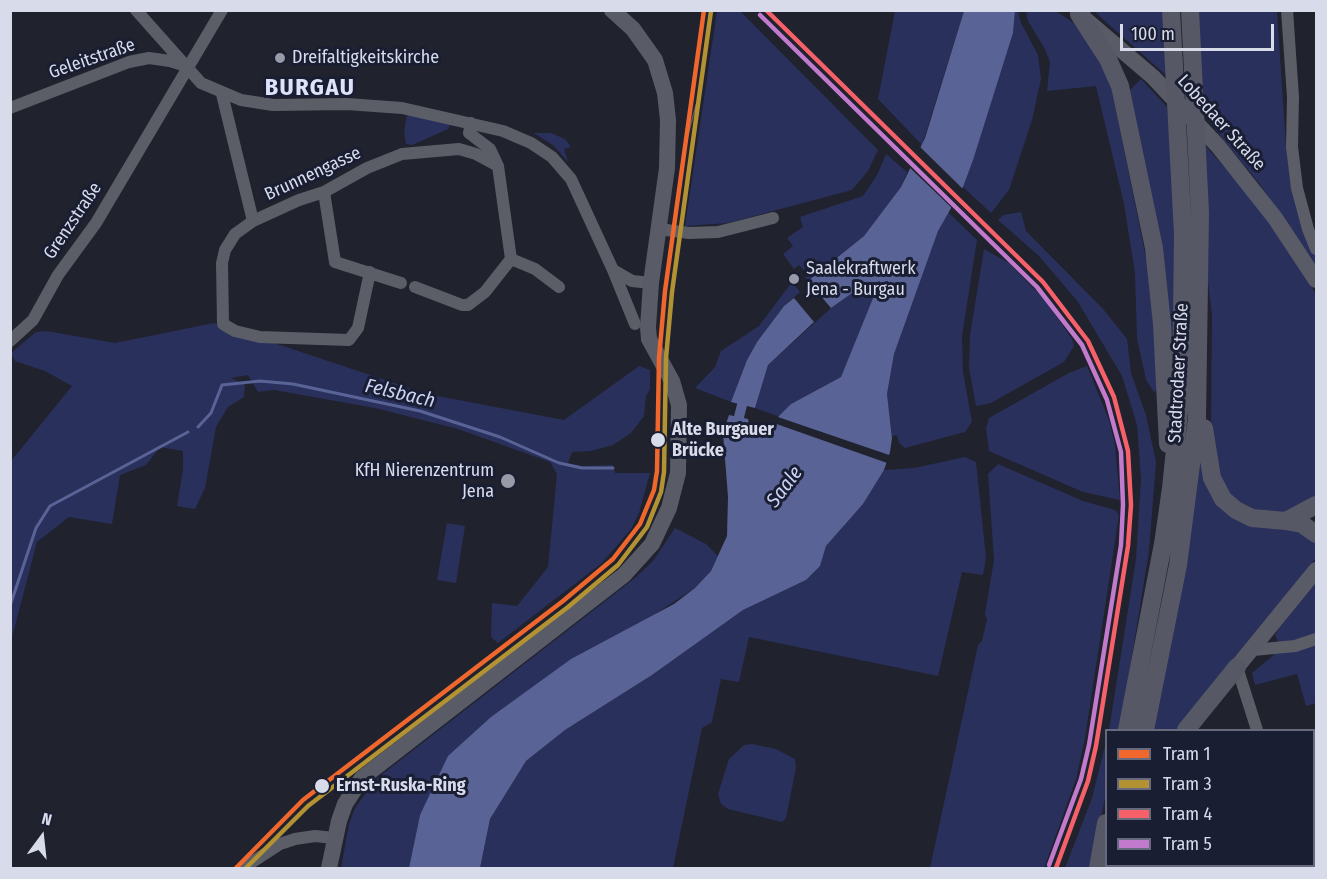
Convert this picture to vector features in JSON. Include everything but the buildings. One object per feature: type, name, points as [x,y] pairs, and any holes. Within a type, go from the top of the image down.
[{"type":"main road","points":[[329,868],[334,837],[345,804],[368,772],[624,575],[639,560],[662,528],[674,495],[678,473],[679,405],[672,381],[649,339],[651,284],[668,168],[668,120],[665,93],[659,70],[645,44],[612,10]]},
{"type":"main road","name":"Stadtrodaer Straße","points":[[1126,729],[1171,488],[1179,414],[1184,318],[1183,234],[1171,10]]},
{"type":"main road","name":"Stadtrodaer Straße","points":[[1145,729],[1178,565],[1194,456],[1198,389],[1200,213],[1190,10]]},
{"type":"main road","points":[[1079,12],[1108,59],[1120,86],[1154,248],[1162,324],[1171,488]]},
{"type":"main road","name":"Lobedaer Straße","points":[[1079,12],[1153,76],[1218,146],[1275,218],[1317,280]]},
{"type":"main road","points":[[1198,389],[1212,478],[1223,499],[1252,518],[1302,524],[1317,534]]},
{"type":"main road","points":[[1286,521],[1317,505]]},
{"type":"main road","points":[[1187,729],[1317,570]]},
{"type":"main road","points":[[1098,868],[1105,833]]},
{"type":"street","points":[[136,10],[147,16],[201,83],[222,94],[250,103],[273,105],[347,104],[402,108],[503,131],[531,143],[552,157],[571,179],[635,324]]},
{"type":"street","name":"Grenzstraße","points":[[10,341],[33,320],[58,275],[96,224],[158,115],[222,10]]},
{"type":"street","points":[[1287,10],[1293,97],[1292,147],[1297,188],[1308,229],[1317,249]]},
{"type":"street","name":"Geleitstraße","points":[[10,108],[129,62],[149,58],[170,61],[187,67]]},
{"type":"street","points":[[222,94],[253,221]]},
{"type":"street","points":[[415,288],[462,305],[468,305],[485,292],[511,259],[498,166],[490,149],[469,133],[471,123]]},
{"type":"street","name":"Brunnengasse","points":[[370,273],[358,328],[349,340],[260,337],[235,331],[224,324],[222,263],[225,250],[235,234],[253,221],[299,200],[324,192],[395,156],[418,151],[465,150],[498,166]]},
{"type":"street","points":[[324,192],[335,262],[401,282]]},
{"type":"street","points":[[659,229],[689,233],[718,232],[773,219]]},
{"type":"street","points":[[511,259],[535,269],[559,287]]},
{"type":"street","points":[[613,270],[632,281],[651,284]]},
{"type":"street","points":[[1253,650],[1295,646],[1317,639]]},
{"type":"street","points":[[1237,667],[1257,729]]},
{"type":"street","points":[[243,868],[280,844],[315,836],[334,837]]},
{"type":"shaded area","points":[[1097,10],[1164,11],[1168,77],[1096,13]]},
{"type":"shaded area","points":[[717,11],[740,11],[878,150],[868,171],[852,190],[728,223],[685,226]]},
{"type":"shaded area","points":[[895,11],[964,11],[922,145],[878,99]]},
{"type":"shaded area","points":[[1015,11],[1018,11],[1021,23],[1038,55],[1041,79],[1032,120],[1009,190],[991,213],[963,187],[1013,33]]},
{"type":"shaded area","points":[[1026,11],[1056,11],[1074,23],[1092,46],[1111,85],[1151,283],[1157,390],[1154,392],[1146,380],[1137,338],[1135,273],[1124,204],[1096,86],[1047,91],[1050,62],[1028,21]]},
{"type":"shaded area","points":[[1196,11],[1277,11],[1286,147],[1304,230],[1316,258],[1316,265],[1258,182],[1202,113]]},
{"type":"shaded area","points":[[1141,79],[1167,107],[1175,202],[1172,401],[1128,92]]},
{"type":"shaded area","points":[[407,114],[450,124],[448,129],[412,145],[406,144],[404,133]]},
{"type":"shaded area","points":[[534,133],[551,133],[565,139],[571,147],[564,149],[568,162],[554,146]]},
{"type":"shaded area","points":[[1203,143],[1256,203],[1316,294],[1316,498],[1278,516],[1238,504],[1219,483],[1211,428],[1212,315],[1207,274]]},
{"type":"shaded area","points":[[886,154],[907,172],[901,187],[864,236],[808,281],[805,277],[808,275],[799,265],[794,269],[783,254],[793,246],[787,238],[803,227],[800,217],[863,196],[877,175]]},
{"type":"shaded area","points":[[948,212],[977,240],[962,336],[963,372],[972,422],[965,432],[905,448],[899,443],[897,435],[892,436],[887,394],[894,354],[938,230]]},
{"type":"shaded area","points":[[1021,212],[1026,231],[1104,310],[1127,339],[1131,373],[1146,415],[1156,462],[1149,551],[1120,729],[1109,729],[1136,559],[1141,479],[1137,425],[1122,376],[1078,302],[1039,256],[998,220],[1003,215]]},
{"type":"shaded area","points":[[984,249],[1009,263],[1046,301],[1072,339],[1074,346],[1064,362],[991,403],[976,406],[969,368],[970,335]]},
{"type":"shaded area","points":[[881,280],[841,377],[791,404],[780,417],[755,408],[768,365],[831,308],[855,291]]},
{"type":"shaded area","points":[[792,282],[800,292],[784,306],[757,342],[747,360],[731,402],[695,388],[715,367],[721,351],[759,326]]},
{"type":"shaded area","points":[[214,323],[427,394],[564,420],[639,366],[650,370],[650,389],[646,396],[644,416],[631,433],[613,445],[591,451],[572,452],[568,463],[582,466],[613,465],[615,473],[650,473],[639,513],[631,529],[602,563],[498,643],[491,637],[492,603],[517,606],[548,567],[557,474],[550,462],[458,429],[375,408],[274,390],[258,392],[248,375],[231,378],[245,385],[244,397],[228,407],[216,427],[205,488],[195,509],[177,506],[183,469],[183,451],[160,447],[146,465],[120,475],[112,524],[69,517],[37,542],[11,641],[11,461],[72,386],[45,371],[15,361],[11,353],[36,332],[46,331],[115,343]]},
{"type":"shaded area","points":[[1087,366],[1109,420],[1115,445],[1120,500],[1083,492],[989,451],[986,428],[989,418],[1069,373]]},
{"type":"shaded area","points":[[1201,441],[1212,489],[1316,538],[1316,558],[1179,729],[1151,729]]},
{"type":"shaded area","points":[[965,457],[976,462],[986,558],[983,575],[962,572],[938,676],[749,637],[739,682],[721,679],[712,722],[702,728],[673,868],[480,868],[490,819],[526,761],[565,730],[652,675],[743,610],[806,580],[820,566],[826,546],[863,504],[884,470],[914,468]]},
{"type":"shaded area","points":[[998,464],[1083,501],[1115,510],[1119,515],[1085,738],[1076,779],[1044,868],[930,868],[978,645],[982,641],[987,619],[985,614],[994,560],[988,474]]},
{"type":"shaded area","points":[[447,523],[465,526],[456,583],[437,580]]},
{"type":"shaded area","points":[[675,528],[706,544],[718,556],[711,571],[695,588],[649,618],[420,815],[409,868],[341,868],[349,824],[355,808],[376,779],[635,578],[653,561]]},
{"type":"shaded area","points":[[1316,581],[1316,636],[1279,643],[1275,635],[1280,626]]},
{"type":"shaded area","points":[[1316,643],[1316,703],[1306,706],[1297,674],[1255,685],[1252,673],[1276,653]]},
{"type":"shaded area","points":[[752,744],[776,749],[795,759],[796,768],[786,818],[782,822],[728,809],[721,804],[718,794],[729,759],[744,745]]},
{"type":"shaded area","points":[[1105,746],[1105,798],[1091,868],[1065,868],[1092,798]]},
{"type":"water","name":"Saale","points":[[964,11],[1015,11],[1013,33],[963,187],[938,231],[894,354],[887,394],[892,438],[890,452],[884,470],[863,504],[826,546],[820,566],[806,580],[743,610],[652,675],[565,730],[526,761],[490,819],[480,868],[409,868],[420,815],[448,756],[491,717],[571,659],[674,604],[695,588],[711,571],[727,536],[728,497],[723,433],[729,415],[748,419],[749,424],[760,426],[773,422],[791,404],[841,377],[880,281],[855,291],[831,308],[808,281],[864,236],[901,187],[925,138]]},
{"type":"water","points":[[794,298],[814,322],[768,365],[755,408],[731,402],[747,360],[757,342],[784,306]]},
{"type":"pier","points":[[918,145],[964,190],[953,209],[907,165]]},
{"type":"pier","points":[[775,416],[892,456],[890,464],[768,421]]},
{"type":"waterway","name":"Felsbach","points":[[198,427],[211,413],[222,385],[260,381],[293,384],[420,411],[500,437],[559,463],[582,468],[613,468]]},
{"type":"waterway","points":[[740,430],[739,417],[745,393]]},
{"type":"waterway","name":"Felsbach","points":[[10,606],[36,528],[50,506],[188,432]]},
{"type":"tram line","name":"1","points":[[236,868],[303,800],[563,601],[613,559],[640,524],[654,490],[657,471],[659,358],[665,291],[704,10]]},
{"type":"tram line","name":"4","points":[[766,10],[1043,282],[1088,341],[1114,397],[1128,451],[1131,505],[1128,546],[1096,746],[1088,781],[1056,868]]},
{"type":"tram line","name":"3","points":[[246,868],[308,806],[568,607],[618,565],[647,527],[661,492],[664,472],[666,358],[672,292],[711,11]]},
{"type":"tram line","name":"5","points":[[760,15],[1037,287],[1082,345],[1107,400],[1121,452],[1123,505],[1121,545],[1089,745],[1081,779],[1049,865]]},
{"type":"tram line","points":[[685,146],[696,105]]},
{"type":"place","name":"Dreifaltigkeitskirche","points":[[280,58]]},
{"type":"place","name":"Saalekraftwerk Jena - Burgau","points":[[794,279]]},
{"type":"place","name":"Alte Burgauer Brücke","points":[[658,440]]},
{"type":"place","name":"KfH Nierenzentrum Jena","points":[[508,481]]},
{"type":"place","name":"Ernst-Ruska-Ring","points":[[322,786]]},
{"type":"district","name":"BURGAU","points":[[310,88]]}]
